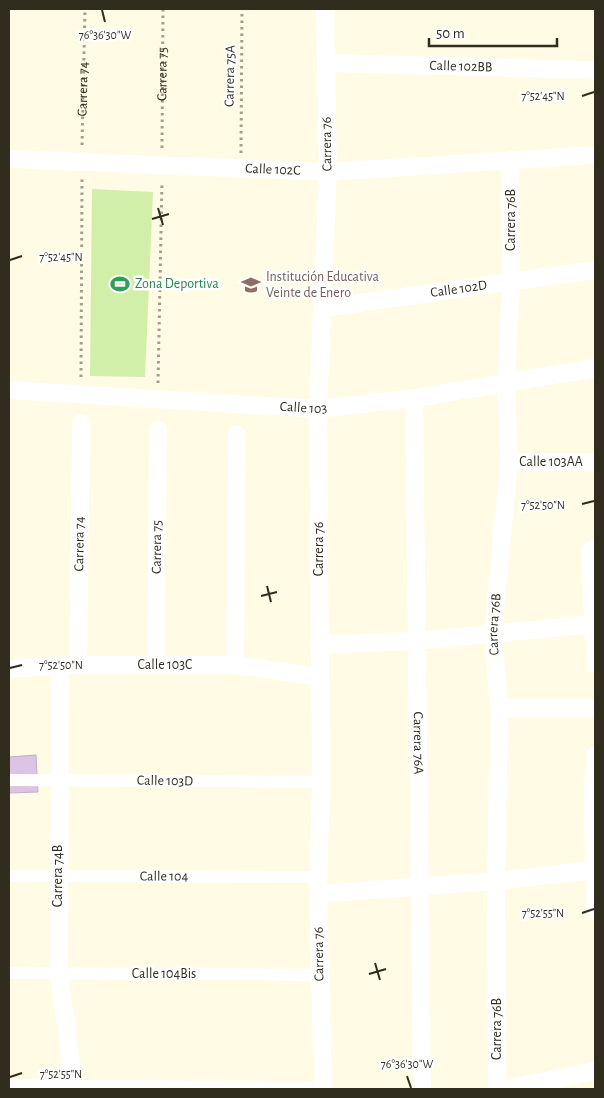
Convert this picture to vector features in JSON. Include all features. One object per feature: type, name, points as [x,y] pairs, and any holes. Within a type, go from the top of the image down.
[{"type":"street","name":"Carrera 76","points":[[323,1088],[318,886],[322,782],[319,645],[318,409],[324,308],[328,172],[325,9]]},
{"type":"street","name":"Calle 102BB","points":[[326,63],[595,70]]},
{"type":"street","name":"Calle 102C","points":[[9,158],[328,172],[595,155]]},
{"type":"street","name":"Carrera 76B","points":[[497,1089],[496,881],[498,708],[494,633],[509,462],[506,384],[511,283],[510,160]]},
{"type":"street","name":"Calle 102D","points":[[324,308],[595,270]]},
{"type":"street","name":"Calle 103","points":[[9,390],[318,409],[414,398],[595,368]]},
{"type":"street","name":"Carrera 76A","points":[[414,398],[422,1089]]},
{"type":"street","name":"Carrera 74","points":[[78,665],[81,423]]},
{"type":"street","name":"Carrera 75","points":[[156,665],[158,430]]},
{"type":"street","points":[[235,665],[238,434]]},
{"type":"street","name":"Calle 103AA","points":[[509,462],[595,462]]},
{"type":"street","points":[[595,548],[590,552],[595,664]]},
{"type":"street","points":[[319,645],[417,641],[594,624]]},
{"type":"street","name":"Calle 103C","points":[[9,668],[78,665],[235,665],[320,677]]},
{"type":"street","name":"Carrera 74B","points":[[60,666],[59,974],[74,1085]]},
{"type":"street","points":[[498,708],[595,708]]},
{"type":"street","points":[[595,755],[595,911]]},
{"type":"street","name":"Calle 103D","points":[[9,780],[322,782]]},
{"type":"street","name":"Calle 104","points":[[9,876],[58,876],[318,886],[419,886],[496,881],[595,870]]},
{"type":"street","name":"Calle 104Bis","points":[[9,974],[319,975]]},
{"type":"street","points":[[507,1089],[595,1071]]},
{"type":"street","points":[[9,1085],[323,1088]]},
{"type":"path","name":"Carrera 74","points":[[82,138],[84,9]]},
{"type":"path","name":"Carrera 75","points":[[162,141],[163,9]]},
{"type":"path","name":"Carrera 75A","points":[[241,143],[242,9]]},
{"type":"path","points":[[80,394],[82,191]]},
{"type":"path","points":[[158,399],[161,192]]},
{"type":"green space","name":"Zona Deportiva","points":[[92,189],[153,192],[145,377],[90,376]]},
{"type":"building","points":[[36,755],[38,792],[9,793],[9,757]]},
{"type":"place","name":"Zona Deportiva","points":[[120,284]]},
{"type":"place","name":"Institución Educativa Veinte de Enero","points":[[251,285]]}]
